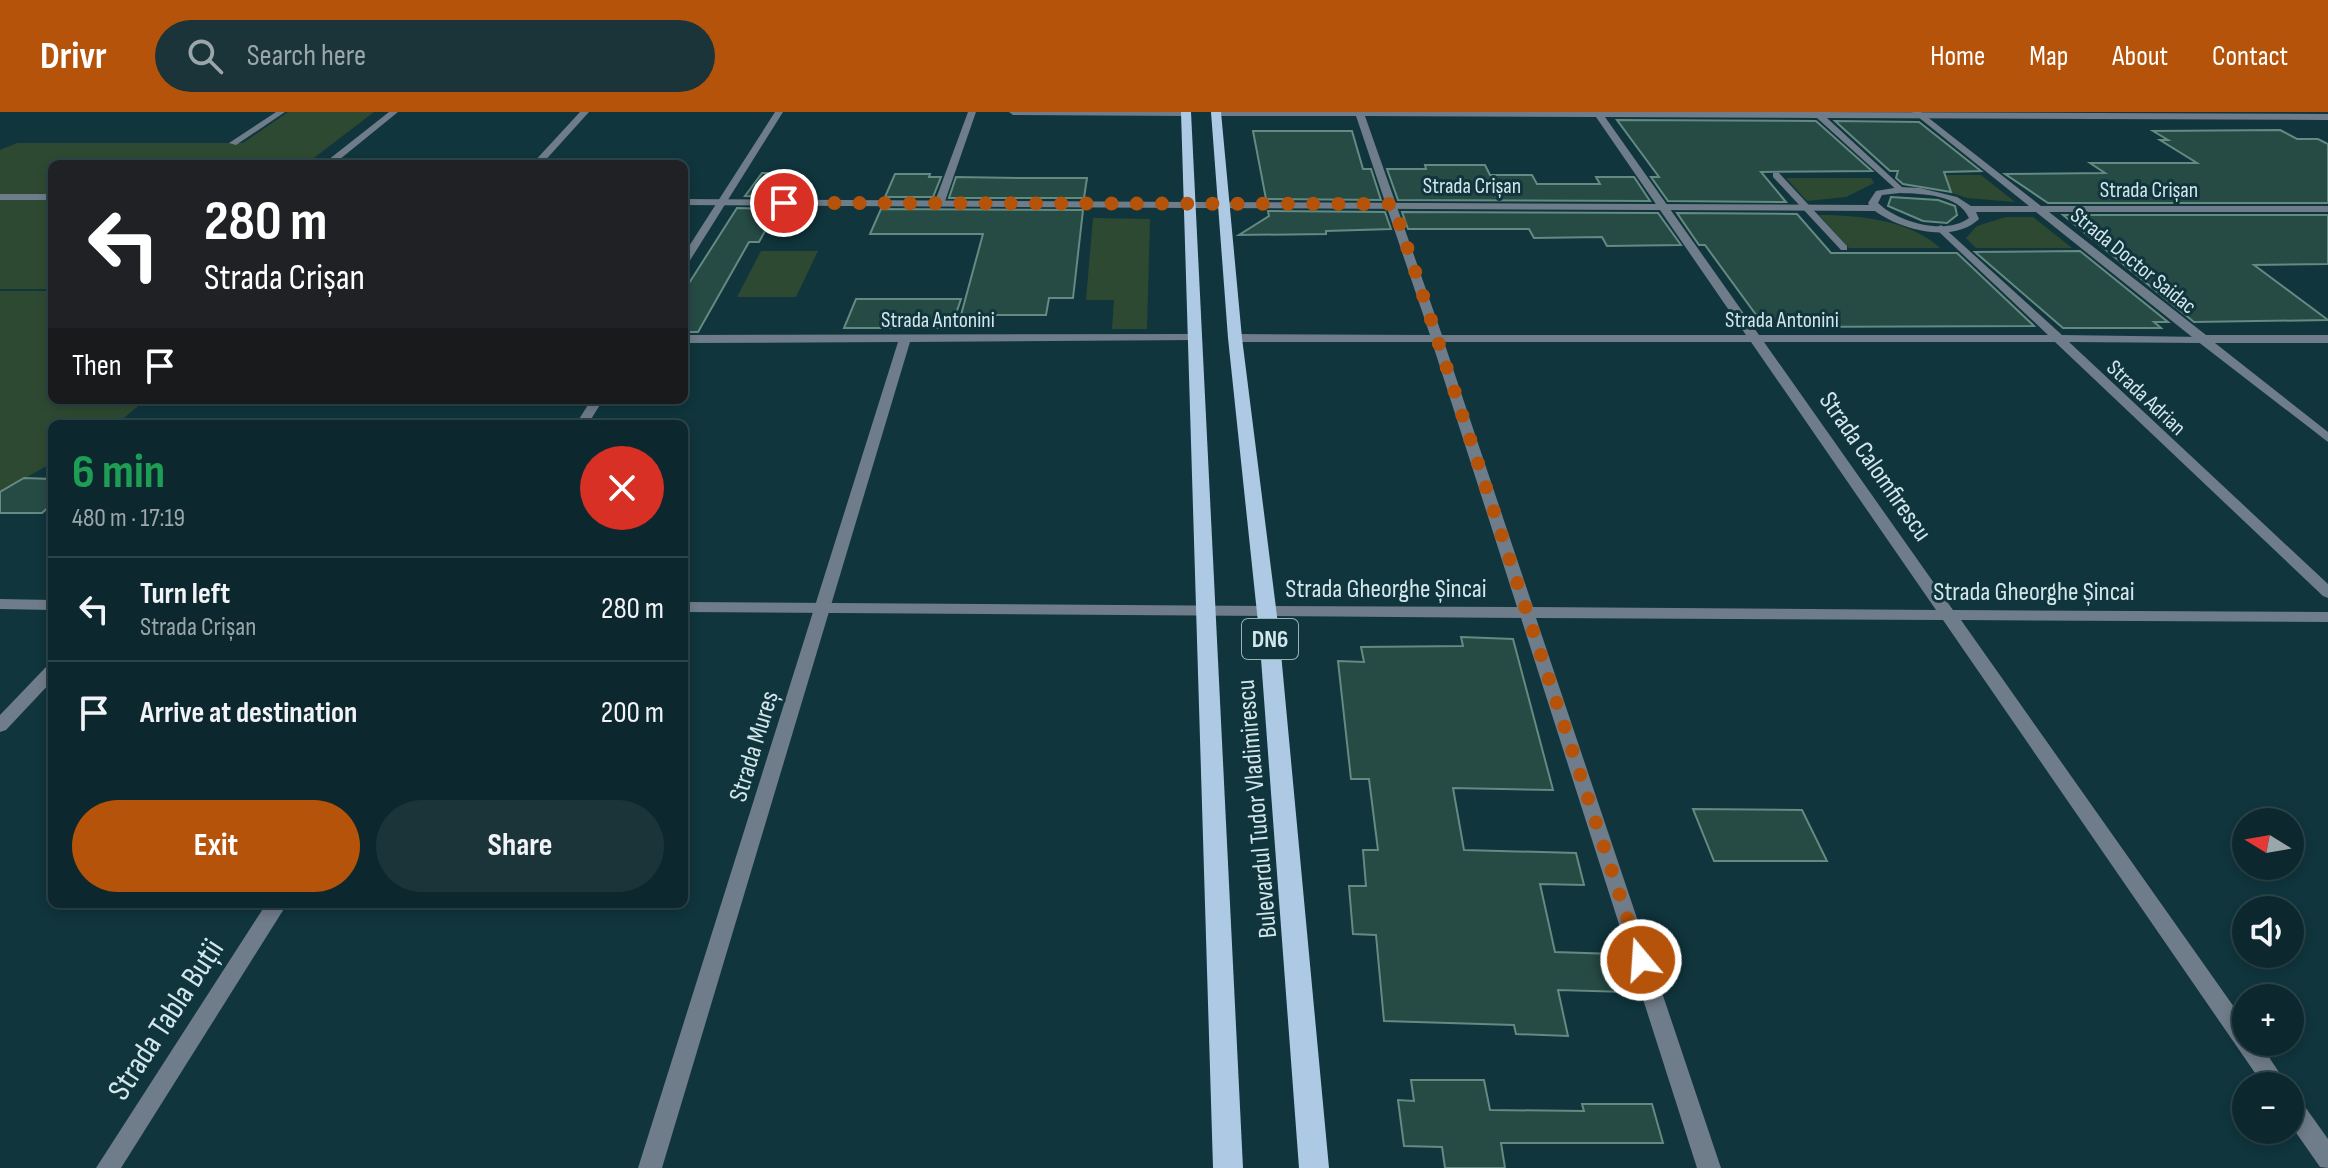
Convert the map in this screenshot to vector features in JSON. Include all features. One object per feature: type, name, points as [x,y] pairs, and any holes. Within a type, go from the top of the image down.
[{"type":"main road","name":"Bulevardul Tudor Vladimirescu","points":[[1186,112],[1228,1168]]},
{"type":"main road","name":"Bulevardul Tudor Vladimirescu","points":[[1216,112],[1235,338],[1266,611],[1314,1168]]},
{"type":"street","points":[[333,160],[394,112]]},
{"type":"street","points":[[541,160],[585,112]]},
{"type":"street","points":[[688,256],[779,112]]},
{"type":"street","points":[[939,204],[972,112]]},
{"type":"street","points":[[1013,112],[1186,112]]},
{"type":"street","points":[[1216,112],[2328,117]]},
{"type":"street","points":[[1359,112],[1393,204],[1709,1168]]},
{"type":"street","name":"Strada Calomfirescu","points":[[1597,113],[2267,1072]]},
{"type":"street","points":[[1817,114],[1900,190]]},
{"type":"street","name":"Strada Doctor Saidac","points":[[1919,114],[2328,438]]},
{"type":"street","points":[[1900,190],[1941,195],[1970,209],[1974,219],[1970,224],[1941,228],[1903,222],[1876,208],[1873,203],[1879,193],[1900,190]]},
{"type":"street","points":[[0,197],[48,197]]},
{"type":"street","name":"Strada Crișan","points":[[688,202],[1876,208]]},
{"type":"street","name":"Strada Crișan","points":[[1970,209],[2328,209]]},
{"type":"street","name":"Strada Adrian","points":[[1941,228],[2328,593]]},
{"type":"street","name":"Strada Antonini","points":[[688,339],[1193,338]]},
{"type":"street","name":"Strada Antonini","points":[[1235,338],[2328,339]]},
{"type":"street","name":"Strada Mureș","points":[[650,1168],[905,339]]},
{"type":"street","points":[[0,604],[48,605]]},
{"type":"street","name":"Strada Gheorghe Șincai","points":[[688,607],[2328,617]]},
{"type":"street","points":[[0,726],[48,675]]},
{"type":"street","name":"Strada Tabla Buții","points":[[108,1168],[274,908]]},
{"type":"street","points":[[2304,1125],[2328,1159]]},
{"type":"lane","points":[[233,143],[281,112]]},
{"type":"lane","points":[[1776,175],[1844,248]]},
{"type":"green space","points":[[288,112],[374,112],[311,160],[48,160],[48,289],[0,289],[0,150],[17,143],[243,143]]},
{"type":"green space","points":[[1898,175],[1981,175],[2015,202],[1967,198]]},
{"type":"green space","points":[[1786,178],[1871,178],[1874,183],[1846,197],[1807,201]]},
{"type":"green space","points":[[1819,215],[1867,218],[1899,225],[1940,248],[1849,248]]},
{"type":"green space","points":[[2006,217],[2033,217],[2072,248],[1976,248],[1966,238],[1977,226]]},
{"type":"green space","points":[[1093,218],[1150,219],[1147,329],[1112,329],[1114,300],[1086,300]]},
{"type":"green space","points":[[761,251],[818,251],[796,297],[737,297]]},
{"type":"green space","points":[[0,291],[48,291],[48,404],[141,404],[121,420],[48,420],[48,465],[0,492]]},
{"type":"building","points":[[1617,120],[1816,121],[1872,171],[1761,172],[1786,202],[1668,201],[1651,177],[1659,177]]},
{"type":"building","points":[[1835,121],[1919,122],[1981,171],[1944,172],[1951,192],[1903,184],[1896,178],[1898,171],[1890,171]]},
{"type":"building","points":[[2280,130],[2297,139],[2318,139],[2328,144],[2328,203],[2048,203],[2005,174],[2105,173],[2090,163],[2197,163],[2160,140],[2168,140],[2153,131]]},
{"type":"building","points":[[1253,131],[1352,131],[1363,169],[1371,169],[1381,200],[1266,199]]},
{"type":"building","points":[[1425,165],[1485,165],[1490,175],[1532,175],[1537,184],[1600,184],[1596,177],[1634,177],[1650,201],[1398,200],[1387,169],[1426,169]]},
{"type":"building","points":[[762,173],[797,173],[784,197],[745,196]]},
{"type":"building","points":[[895,174],[941,177],[933,197],[885,197]]},
{"type":"building","points":[[956,177],[1087,178],[1084,198],[949,198]]},
{"type":"building","points":[[1891,197],[1938,200],[1955,206],[1957,215],[1947,223],[1923,221],[1888,206]]},
{"type":"building","points":[[737,208],[777,209],[759,242],[749,242],[698,332],[688,332],[688,285]]},
{"type":"building","points":[[881,209],[1083,210],[1073,298],[1049,298],[1046,315],[961,315],[983,234],[870,234]]},
{"type":"building","points":[[1268,211],[1385,212],[1391,229],[1326,231],[1326,234],[1239,235],[1269,216]]},
{"type":"building","points":[[1402,212],[1658,213],[1681,245],[1607,246],[1602,237],[1534,238],[1529,229],[1408,229]]},
{"type":"building","points":[[1677,213],[1797,214],[1831,253],[1957,253],[2034,326],[1765,327],[1705,245],[1699,245]]},
{"type":"building","points":[[2063,215],[2328,215],[2328,264],[2254,265],[2328,320],[2194,322]]},
{"type":"building","points":[[2080,251],[2168,322],[2154,322],[2161,328],[2063,328],[1975,252]]},
{"type":"building","points":[[856,299],[961,299],[951,328],[844,328]]},
{"type":"building","points":[[24,478],[48,479],[48,508],[42,513],[0,513],[0,492]]},
{"type":"building","points":[[1461,637],[1513,639],[1553,790],[1453,788],[1464,850],[1576,853],[1584,885],[1540,884],[1555,952],[1615,954],[1626,992],[1558,990],[1568,1036],[1516,1034],[1514,1025],[1384,1021],[1376,935],[1353,934],[1349,886],[1366,886],[1363,850],[1378,850],[1369,779],[1351,779],[1338,661],[1364,662],[1361,647],[1463,646]]},
{"type":"building","points":[[1693,809],[1802,810],[1827,861],[1714,861]]},
{"type":"building","points":[[1411,1080],[1484,1080],[1490,1110],[1584,1111],[1582,1104],[1652,1104],[1663,1143],[1501,1143],[1505,1168],[1445,1168],[1442,1147],[1404,1146],[1398,1100],[1414,1101]]},
{"type":"route","points":[[784,203],[1393,204],[1641,960]]}]
